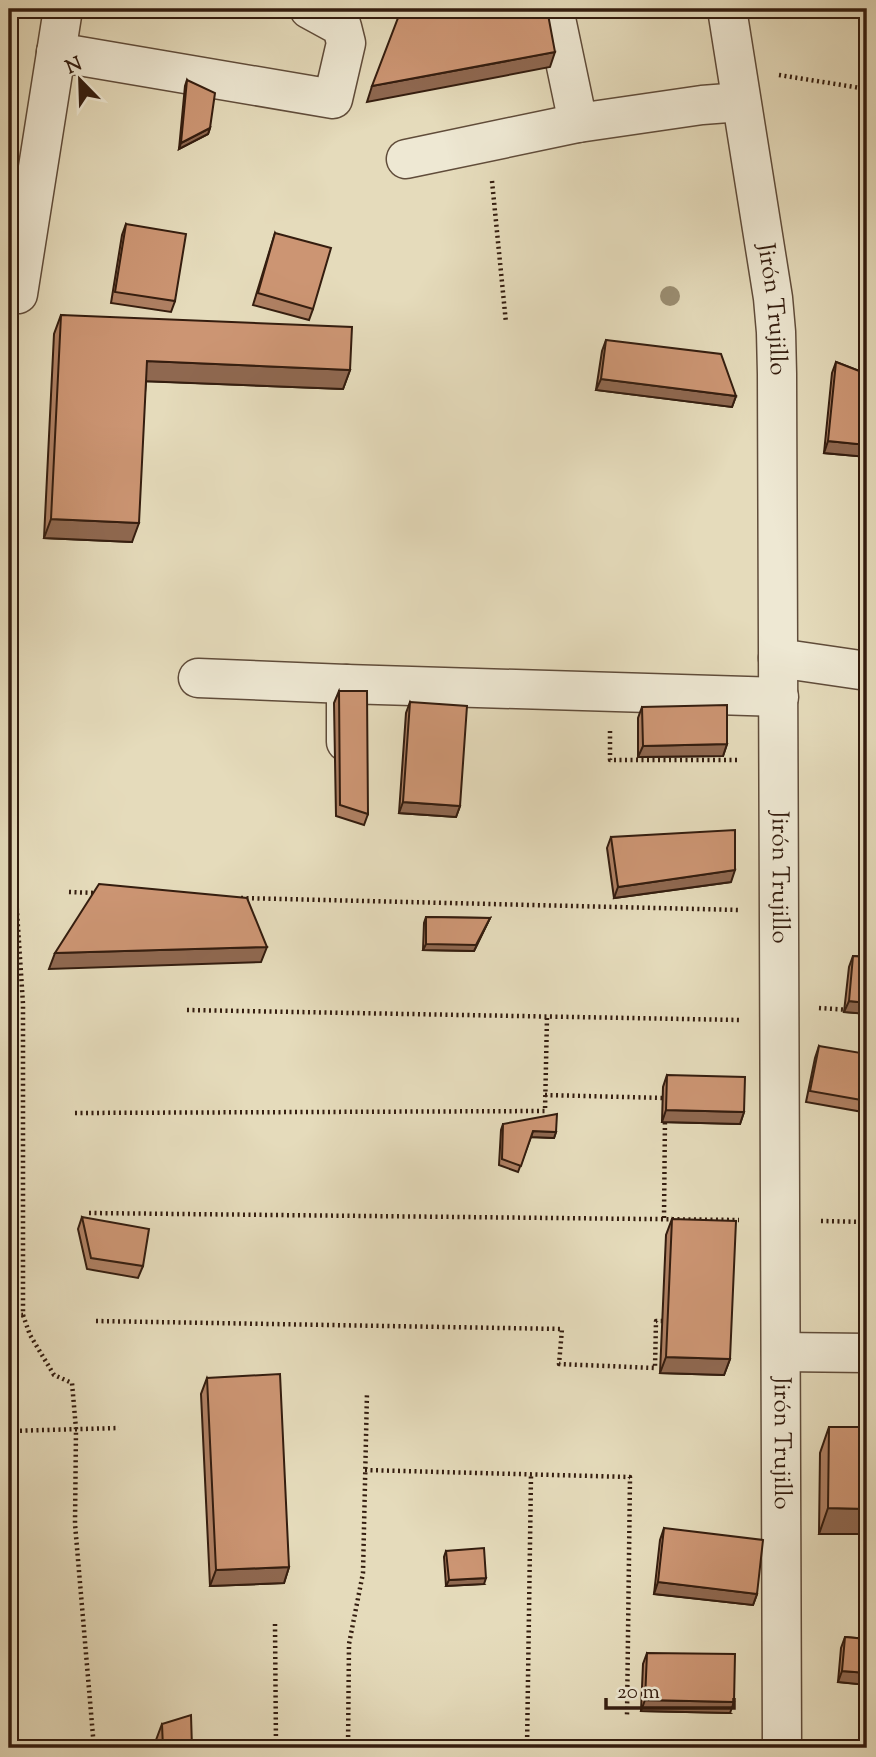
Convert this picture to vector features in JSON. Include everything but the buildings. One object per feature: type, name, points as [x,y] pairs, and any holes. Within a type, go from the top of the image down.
[{"type":"street","points":[[18,294],[63,9]]},
{"type":"street","points":[[56,52],[333,99],[346,43],[342,27],[309,9]]},
{"type":"street","points":[[554,9],[578,123]]},
{"type":"street","name":"Jirón Trujillo","points":[[727,9],[776,331],[782,1748]]},
{"type":"street","points":[[406,159],[578,123],[702,105],[739,85]]},
{"type":"street","points":[[778,658],[867,671]]},
{"type":"street","points":[[198,678],[346,684],[457,705],[609,692],[779,697]]},
{"type":"street","points":[[346,684],[346,778]]},
{"type":"street","points":[[781,1352],[867,1353]]},
{"type":"path","points":[[739,85],[867,89]]},
{"type":"path","points":[[491,173],[506,323]]},
{"type":"path","points":[[609,692],[610,760],[779,760]]},
{"type":"path","points":[[9,710],[10,807],[23,1031],[23,1315],[30,1335],[54,1375],[72,1383],[76,1429],[75,1524],[94,1748]]},
{"type":"path","points":[[69,892],[97,893]]},
{"type":"path","points":[[236,898],[779,910]]},
{"type":"path","points":[[9,941],[19,942]]},
{"type":"path","points":[[187,1010],[780,1020]]},
{"type":"path","points":[[75,1113],[545,1111],[547,1017]]},
{"type":"path","points":[[545,1095],[665,1098],[664,1218]]},
{"type":"path","points":[[89,1213],[781,1221]]},
{"type":"path","points":[[9,1315],[23,1315]]},
{"type":"path","points":[[96,1321],[562,1329],[559,1364],[655,1368],[656,1321],[670,1321]]},
{"type":"path","points":[[348,1748],[349,1644],[363,1573],[367,1392]]},
{"type":"path","points":[[9,1431],[119,1428]]},
{"type":"path","points":[[365,1470],[630,1477],[627,1716]]},
{"type":"path","points":[[527,1748],[531,1475]]},
{"type":"path","points":[[275,1624],[276,1748]]}]
